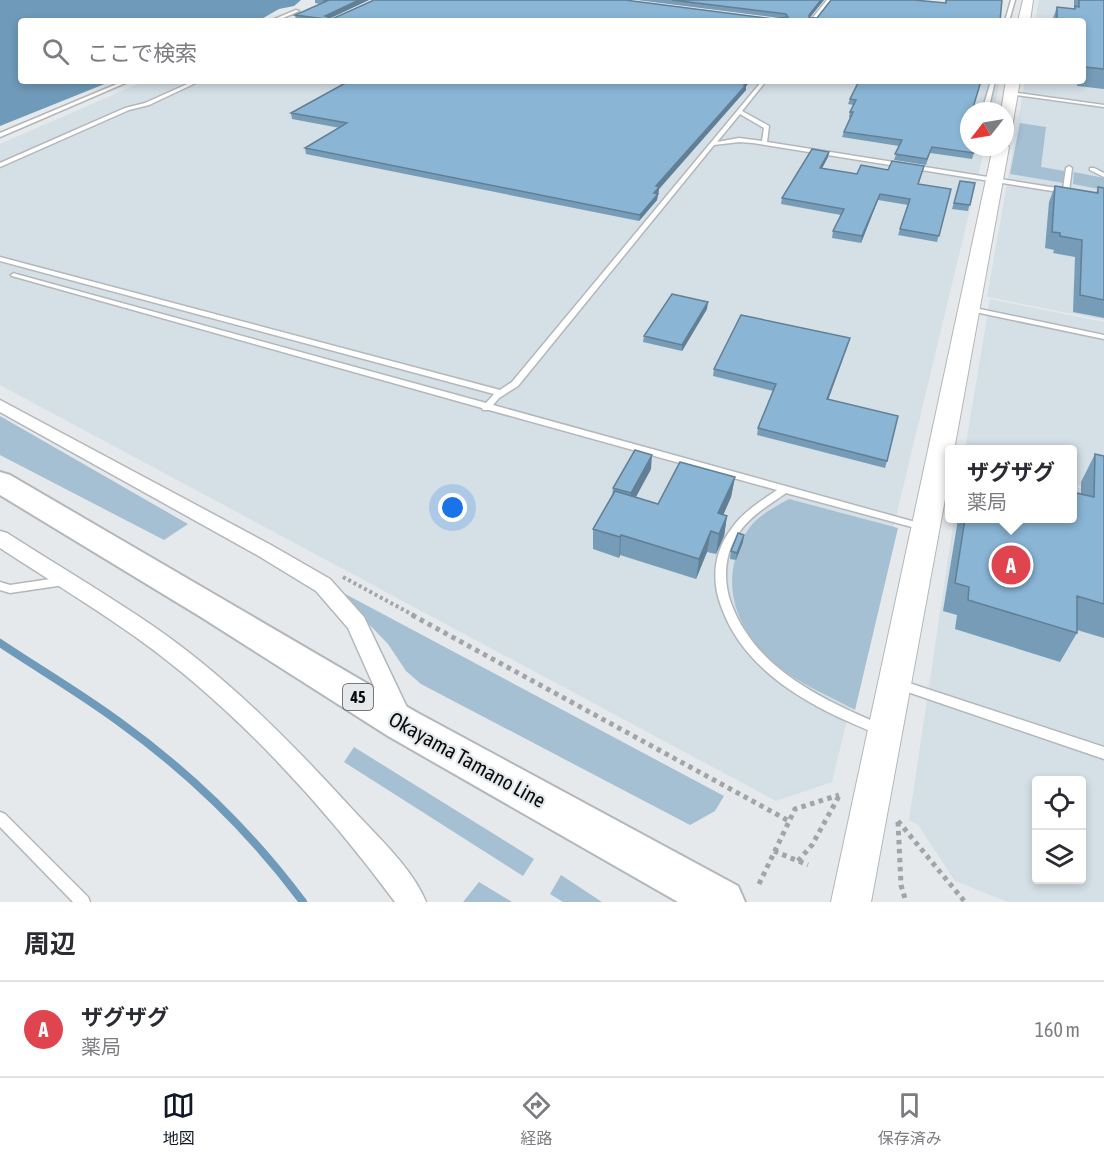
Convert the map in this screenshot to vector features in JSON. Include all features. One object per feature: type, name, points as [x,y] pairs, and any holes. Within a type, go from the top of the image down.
[{"type":"main road","name":"Okayama Tamano Line","points":[[0,482],[213,608],[402,724],[722,902]]},
{"type":"street","points":[[1025,18],[1028,0]]},
{"type":"street","points":[[1009,102],[1012,87]]},
{"type":"street","points":[[851,902],[999,156]]},
{"type":"street","points":[[0,405],[264,550],[323,585],[356,623],[402,724]]},
{"type":"street","points":[[0,538],[146,633],[222,694],[295,764],[375,853],[412,902]]},
{"type":"lane","points":[[814,18],[829,0]]},
{"type":"lane","points":[[1008,18],[1013,0]]},
{"type":"lane","points":[[280,18],[297,11]]},
{"type":"lane","points":[[0,135],[121,84]]},
{"type":"lane","points":[[0,165],[127,109],[147,104],[191,84]]},
{"type":"lane","points":[[486,408],[501,393],[515,384],[762,84]]},
{"type":"lane","points":[[987,102],[992,84]]},
{"type":"lane","points":[[1012,87],[1104,106]]},
{"type":"lane","points":[[739,111],[767,127],[767,139],[764,143]]},
{"type":"lane","points":[[712,144],[739,140],[764,143],[1075,193]]},
{"type":"lane","points":[[1066,191],[1069,168]]},
{"type":"lane","points":[[1092,169],[1104,175]]},
{"type":"lane","points":[[0,259],[501,393]]},
{"type":"lane","points":[[14,274],[486,408],[926,528]]},
{"type":"lane","points":[[970,309],[1104,337]]},
{"type":"lane","points":[[785,489],[743,521],[729,540],[720,573],[725,606],[735,628],[750,649],[769,668],[813,698],[885,732]]},
{"type":"lane","points":[[0,586],[10,589],[66,581]]},
{"type":"lane","points":[[895,683],[1104,753]]},
{"type":"lane","points":[[0,818],[83,902]]},
{"type":"path","points":[[338,574],[789,821]]},
{"type":"path","points":[[759,884],[795,809],[839,795],[812,845],[798,861]]},
{"type":"path","points":[[906,902],[901,885],[898,821],[964,902]]},
{"type":"path","points":[[774,851],[808,865]]},
{"type":"shaded area","points":[[0,0],[301,0],[294,6],[279,9],[263,18],[18,18],[18,84],[105,84],[0,126]]},
{"type":"shaded area","points":[[1039,0],[1104,0],[1086,18],[1036,18]]},
{"type":"shaded area","points":[[1086,81],[1104,81],[1104,320],[987,297],[1012,156],[1014,156],[1024,84],[1086,84]]},
{"type":"shaded area","points":[[138,84],[999,84],[995,102],[960,102],[960,156],[983,156],[832,782],[776,801],[0,385],[0,144]]},
{"type":"shaded area","points":[[1020,123],[1046,127],[1041,167],[1065,171],[1064,183],[1010,174]]},
{"type":"shaded area","points":[[1074,172],[1104,178],[1104,190],[1073,184]]},
{"type":"shaded area","points":[[990,299],[1104,322],[1104,492],[1077,485],[1077,445],[966,445]]},
{"type":"shaded area","points":[[0,416],[188,524],[164,540],[0,455]]},
{"type":"shaded area","points":[[1077,487],[1104,495],[1104,902],[1008,902],[955,881],[918,825],[909,820],[953,523],[1077,523]]},
{"type":"shaded area","points":[[789,499],[898,528],[855,710],[804,683],[775,664],[750,636],[735,604],[732,587],[733,569],[746,533],[759,518]]},
{"type":"shaded area","points":[[334,588],[724,796],[715,811],[690,825],[421,684],[406,671],[388,644]]},
{"type":"shaded area","points":[[354,747],[534,859],[523,876],[344,762]]},
{"type":"shaded area","points":[[561,875],[602,902],[563,902],[550,894]]},
{"type":"shaded area","points":[[479,882],[512,902],[463,902]]},
{"type":"building","points":[[323,0],[359,0],[325,16],[330,18],[295,15],[327,1]]},
{"type":"building","points":[[374,0],[625,0],[765,18],[334,18]]},
{"type":"building","points":[[672,0],[821,0],[809,18],[780,18],[788,17],[786,14]]},
{"type":"building","points":[[831,0],[914,0],[946,3],[946,0],[1002,0],[1000,18],[817,18]]},
{"type":"building","points":[[1079,0],[1104,0],[1104,69],[1086,67],[1086,18],[1057,18],[1057,7],[1075,9],[1075,6],[1079,7]]},
{"type":"building","points":[[344,84],[746,85],[656,186],[659,187],[654,193],[658,194],[640,215],[305,148],[347,123],[291,113]]},
{"type":"building","points":[[858,84],[980,84],[975,102],[960,102],[960,151],[932,147],[927,159],[895,154],[902,140],[844,132],[856,100],[850,99]]},
{"type":"building","points":[[812,149],[829,152],[820,168],[857,174],[861,165],[888,170],[892,161],[924,166],[918,184],[951,189],[939,236],[900,229],[910,199],[880,194],[862,236],[833,231],[844,209],[782,198]]},
{"type":"building","points":[[960,181],[975,183],[970,205],[954,203]]},
{"type":"building","points":[[1055,186],[1098,193],[1098,187],[1104,188],[1104,300],[1080,295],[1082,240],[1060,236],[1060,233],[1052,232]]},
{"type":"building","points":[[672,294],[708,302],[682,345],[644,336]]},
{"type":"building","points":[[741,315],[850,338],[827,399],[898,416],[887,461],[758,428],[776,384],[714,369]]},
{"type":"building","points":[[635,450],[652,455],[631,493],[613,488]]},
{"type":"building","points":[[1095,454],[1104,456],[1104,604],[1077,596],[1077,633],[968,600],[969,587],[955,583],[964,523],[1077,523],[1077,493],[1094,497]]},
{"type":"building","points":[[680,462],[735,477],[718,513],[727,516],[719,534],[711,531],[699,559],[621,535],[620,537],[593,529],[615,491],[658,504]]},
{"type":"building","points":[[738,533],[744,535],[737,553],[731,551]]},
{"type":"waterway","points":[[0,643],[104,711],[170,761],[240,827],[303,902]]},
{"type":"place","name":"ザグザグ","points":[[1011,565]]}]
